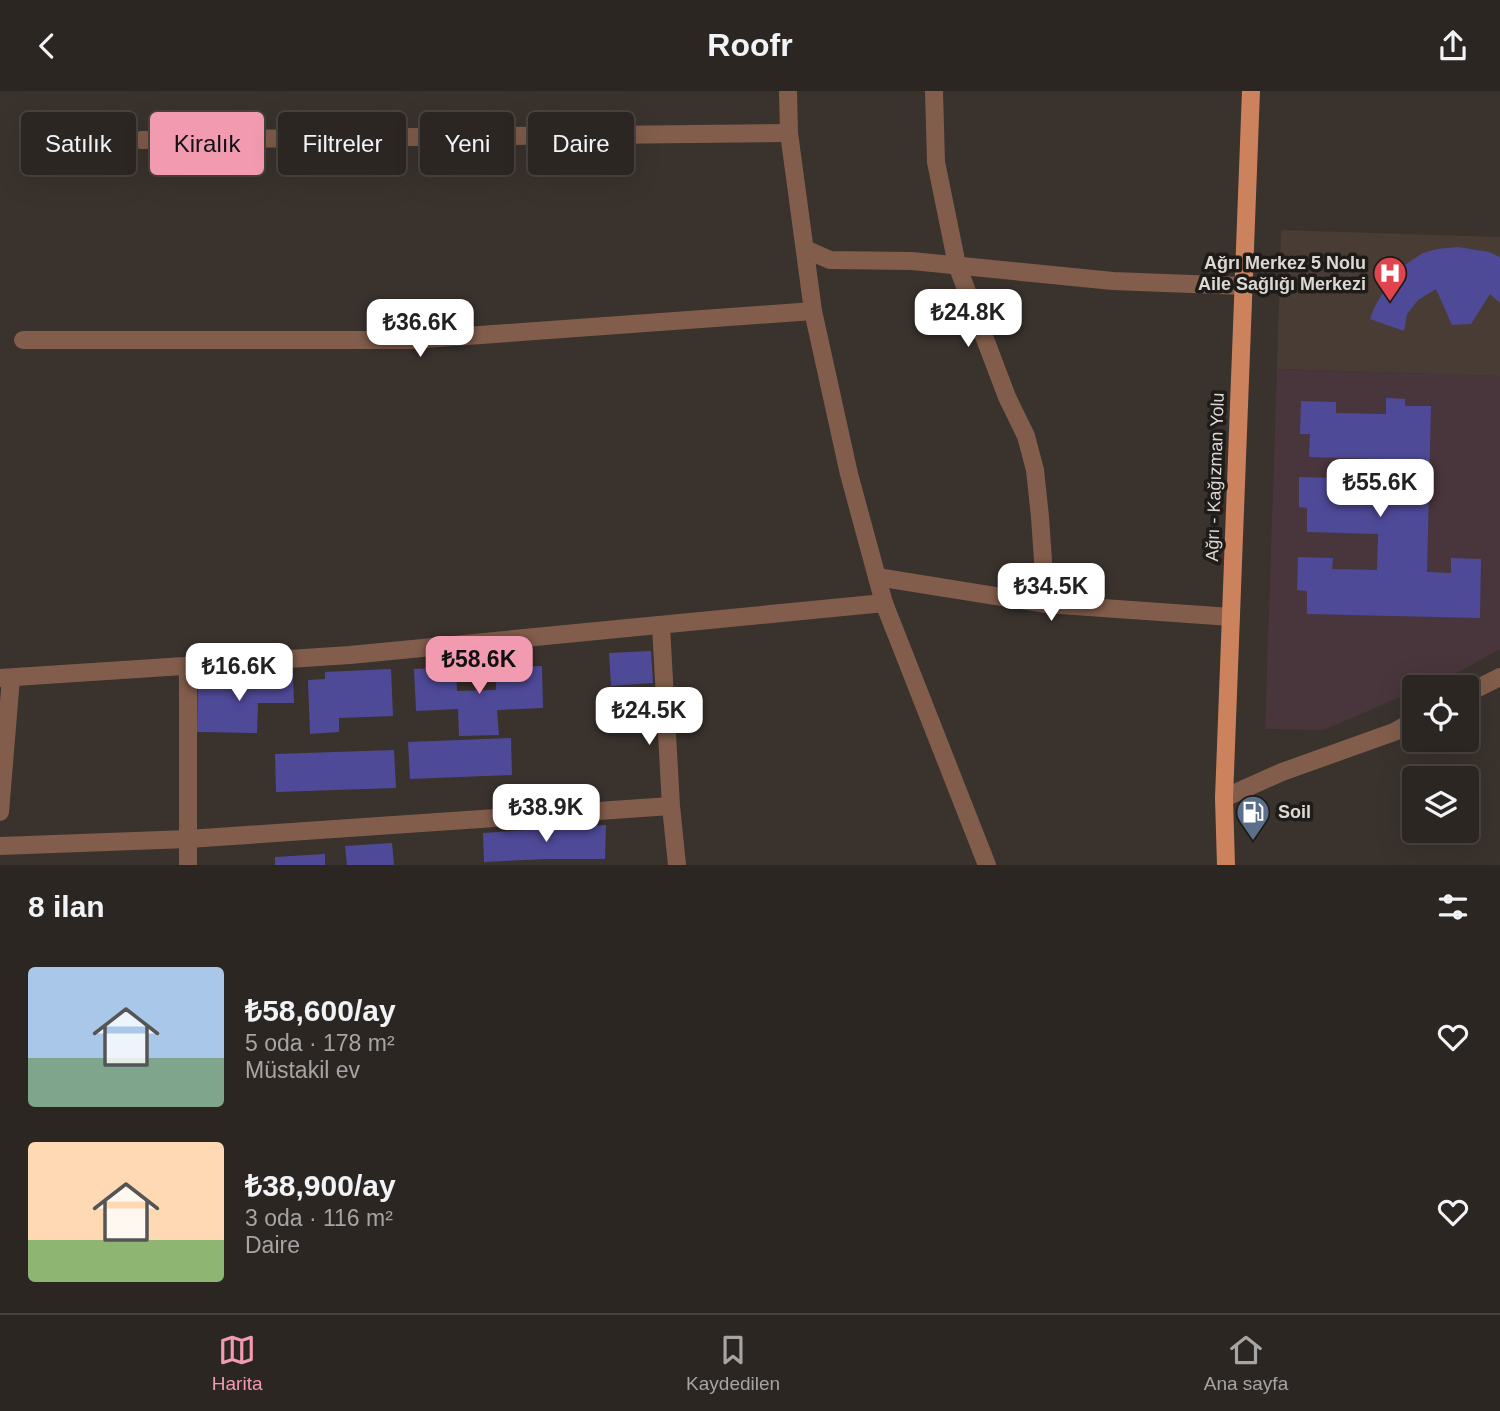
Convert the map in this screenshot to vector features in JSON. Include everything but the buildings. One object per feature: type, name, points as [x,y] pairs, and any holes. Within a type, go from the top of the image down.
[{"type":"main road","name":"Ağrı - Kağızman Yolu","points":[[1226,865],[1223,798],[1251,91]]},
{"type":"street","points":[[788,91],[789,133],[813,311],[849,474],[884,603],[987,865]]},
{"type":"street","points":[[934,91],[936,162],[957,265],[1007,397],[1026,436],[1035,470],[1046,604]]},
{"type":"street","points":[[141,140],[789,133]]},
{"type":"street","points":[[805,249],[830,260],[912,261],[1113,281],[1243,286]]},
{"type":"street","points":[[23,340],[411,340],[813,311]]},
{"type":"street","points":[[877,577],[1046,604],[1231,617]]},
{"type":"street","points":[[0,812],[6,678],[350,656],[884,603]]},
{"type":"street","points":[[661,626],[677,865]]},
{"type":"street","points":[[188,666],[188,865]]},
{"type":"street","points":[[1479,688],[1500,677]]},
{"type":"street","points":[[1223,798],[1282,772],[1402,728]]},
{"type":"street","points":[[0,846],[188,839],[671,806]]},
{"type":"shaded area","name":"Ağrı Merkez 5 Nolu Aile Sağlığı Merkezi","points":[[1281,230],[1500,237],[1500,376],[1277,369]]},
{"type":"shaded area","points":[[1277,369],[1500,376],[1500,649],[1452,675],[1402,675],[1402,696],[1324,730],[1265,729]]},
{"type":"place","name":"Ağrı Merkez 5 Nolu Aile Sağlığı Merkezi","points":[[1390,303]]},
{"type":"place","name":"Soil","points":[[1253,842]]}]
